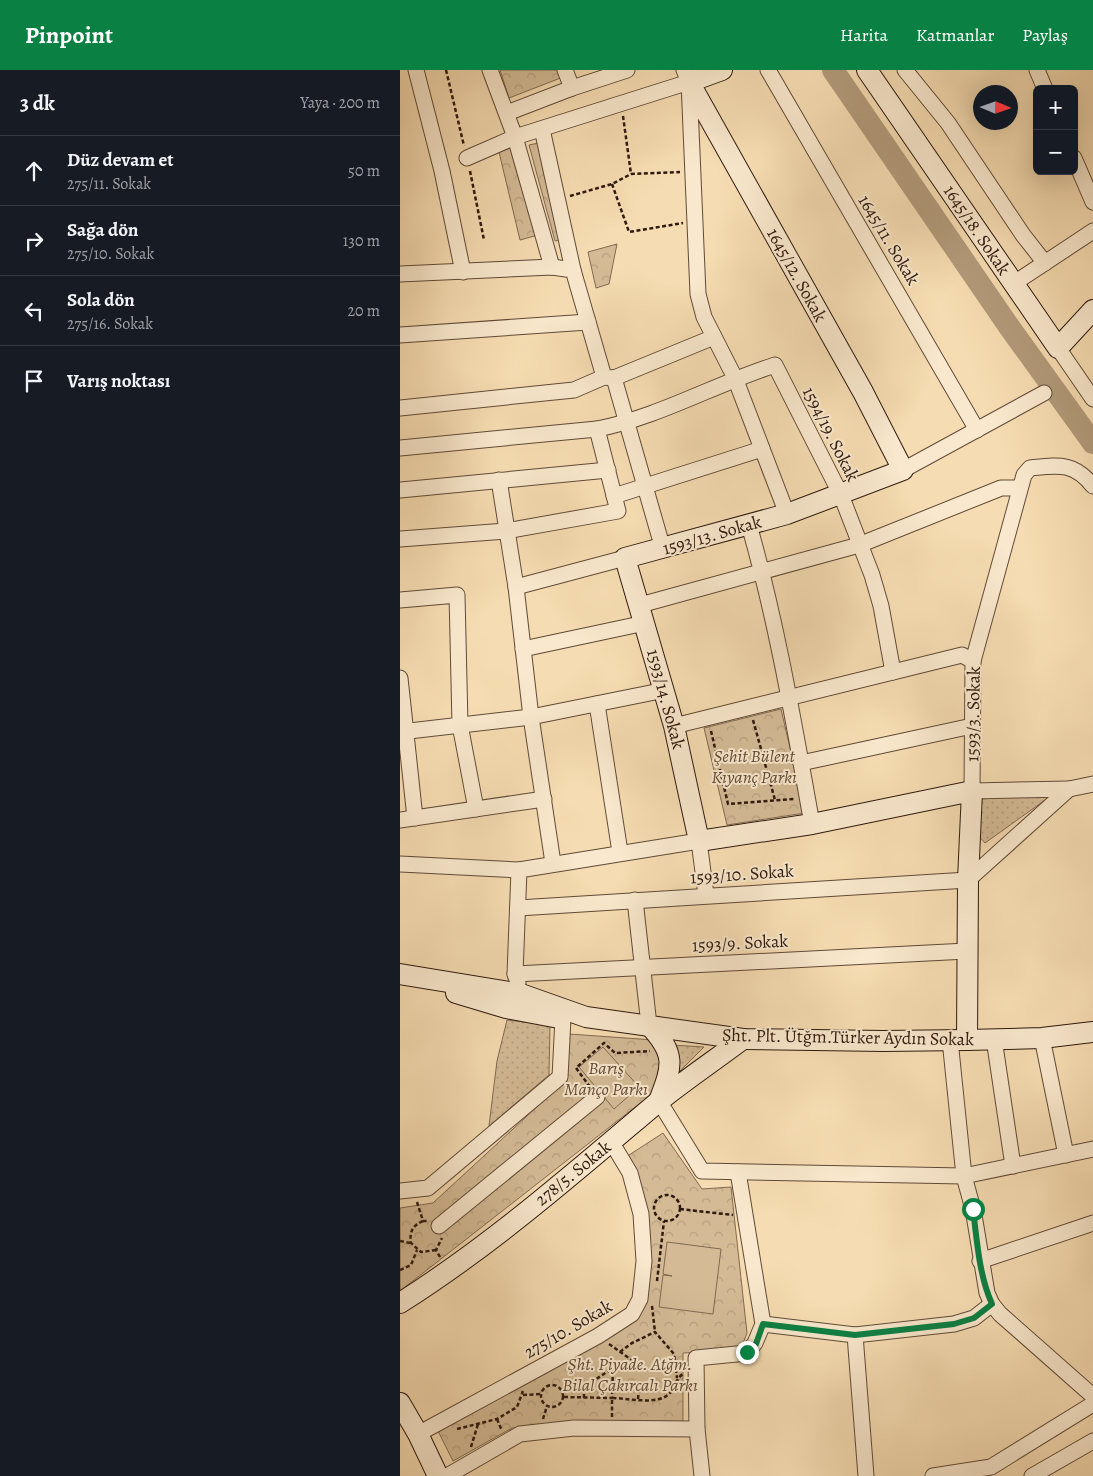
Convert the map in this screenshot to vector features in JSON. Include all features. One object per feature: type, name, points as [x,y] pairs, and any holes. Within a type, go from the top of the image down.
[{"type":"street","points":[[416,70],[442,171],[462,272]]},
{"type":"street","points":[[490,70],[515,137],[552,267]]},
{"type":"street","points":[[565,70],[572,88]]},
{"type":"street","points":[[507,113],[572,88],[628,70]]},
{"type":"street","points":[[467,158],[515,137],[621,102],[686,76],[722,70]]},
{"type":"street","name":"1645/11. Sokak","points":[[768,70],[977,430]]},
{"type":"street","name":"1645/18. Sokak","points":[[867,70],[1058,348]]},
{"type":"street","points":[[906,70],[948,122],[1018,228],[1045,263]]},
{"type":"street","points":[[1037,70],[1043,85]]},
{"type":"street","points":[[686,76],[696,221],[698,294],[704,316],[735,378],[786,514]]},
{"type":"street","name":"1645/12. Sokak","points":[[686,76],[863,392],[903,470]]},
{"type":"street","points":[[542,129],[573,270],[588,322],[609,378],[629,423],[663,549]]},
{"type":"street","points":[[1078,167],[1093,202]]},
{"type":"street","points":[[1013,284],[1093,231]]},
{"type":"street","points":[[400,274],[552,267],[573,270]]},
{"type":"street","points":[[1093,310],[1058,348],[1093,399]]},
{"type":"street","points":[[400,334],[588,322]]},
{"type":"street","points":[[400,408],[574,390],[714,337]]},
{"type":"street","name":"1594/19. Sokak","points":[[400,448],[597,429],[629,423],[735,378],[775,365],[842,495],[859,545],[872,575],[881,606],[893,672]]},
{"type":"street","points":[[903,470],[1044,393]]},
{"type":"street","points":[[400,539],[506,531],[618,511],[597,429]]},
{"type":"street","points":[[614,496],[762,450]]},
{"type":"street","name":"1593/3. Sokak","points":[[959,1040],[967,951],[972,792],[973,661],[1024,475],[1030,468],[1064,466],[1077,469],[1093,486]]},
{"type":"street","points":[[400,490],[608,470]]},
{"type":"street","name":"1593/13. Sokak","points":[[516,587],[663,549],[786,514],[842,495],[903,470]]},
{"type":"street","points":[[498,480],[516,587],[531,717],[553,863]]},
{"type":"street","points":[[523,649],[643,614],[762,572],[859,545],[1001,488],[1020,488]]},
{"type":"street","points":[[749,524],[762,572],[789,697],[812,824]]},
{"type":"street","name":"1593/14. Sokak","points":[[625,558],[665,690],[699,841]]},
{"type":"street","points":[[400,600],[457,595],[460,725],[476,809]]},
{"type":"street","points":[[674,726],[962,655],[973,661]]},
{"type":"street","points":[[400,678],[403,732],[415,818]]},
{"type":"street","points":[[403,732],[531,717],[665,690]]},
{"type":"street","points":[[597,704],[620,852]]},
{"type":"street","points":[[801,763],[972,726]]},
{"type":"street","points":[[400,864],[519,870],[620,852],[812,824],[972,792],[1069,789],[1093,784]]},
{"type":"street","points":[[968,880],[1069,789]]},
{"type":"street","points":[[400,820],[544,799]]},
{"type":"street","points":[[699,841],[706,895]]},
{"type":"street","points":[[519,870],[515,974],[521,994]]},
{"type":"street","name":"1593/10. Sokak","points":[[518,908],[968,880]]},
{"type":"street","points":[[635,900],[649,1025],[665,1042],[668,1050],[669,1077],[660,1101],[702,1171],[964,1176],[1093,1149]]},
{"type":"street","name":"1593/9. Sokak","points":[[515,974],[967,951]]},
{"type":"street","name":"Şht. Plt. Ütğm.Türker Aydın Sokak","points":[[400,974],[521,994],[586,1017],[743,1039],[959,1040],[1042,1038],[1093,1032]]},
{"type":"street","points":[[435,979],[458,995],[506,1008],[563,1018],[586,1017]]},
{"type":"street","points":[[407,1191],[428,1188],[442,1178],[560,1077],[563,1018]]},
{"type":"street","points":[[1042,1038],[1066,1155]]},
{"type":"street","name":"278/5. Sokak","points":[[400,1303],[448,1272],[612,1143],[660,1101],[743,1039]]},
{"type":"street","points":[[994,1039],[1013,1166]]},
{"type":"street","points":[[959,1040],[964,1176],[973,1209],[987,1293],[992,1304],[1093,1396]]},
{"type":"street","points":[[438,1226],[597,1096]]},
{"type":"street","name":"275/10. Sokak","points":[[418,1434],[598,1336],[632,1314],[640,1299],[644,1261],[639,1206],[630,1173],[612,1143]]},
{"type":"street","points":[[702,1476],[696,1429],[696,1358],[747,1352],[756,1344],[763,1324],[738,1172]]},
{"type":"street","points":[[980,1260],[1093,1223]]},
{"type":"street","points":[[763,1324],[855,1335],[954,1324],[974,1318],[992,1304]]},
{"type":"street","points":[[855,1335],[866,1476]]},
{"type":"street","points":[[400,1402],[438,1476]]},
{"type":"street","points":[[933,1476],[993,1471],[1093,1404]]},
{"type":"street","points":[[447,1476],[520,1434],[574,1428],[696,1429]]},
{"type":"street","points":[[1032,1476],[1093,1442]]},
{"type":"path","points":[[621,102],[631,174]]},
{"type":"path","points":[[564,198],[612,184],[631,174],[692,171]]},
{"type":"path","points":[[612,184],[629,232],[696,221]]},
{"type":"path","points":[[752,716],[776,800]]},
{"type":"path","points":[[710,727],[728,804],[807,798]]},
{"type":"path","points":[[597,1096],[576,1068],[604,1043],[614,1054],[668,1050]]},
{"type":"path","points":[[407,1191],[423,1221]]},
{"type":"path","points":[[667,1195],[676,1199],[680,1209],[674,1218],[664,1221],[656,1214],[654,1209],[657,1199],[667,1195]]},
{"type":"path","points":[[680,1209],[744,1216]]},
{"type":"path","points":[[423,1221],[434,1223],[438,1226],[442,1236],[436,1250],[429,1253],[416,1250],[411,1243],[411,1232],[418,1223],[423,1221]]},
{"type":"path","points":[[400,1241],[411,1243]]},
{"type":"path","points":[[400,1270],[410,1265],[416,1250]]},
{"type":"path","points":[[436,1250],[448,1272]]},
{"type":"path","points":[[652,1304],[655,1332],[674,1354],[677,1378]]},
{"type":"path","points":[[620,1352],[632,1343],[655,1332]]},
{"type":"path","points":[[598,1336],[632,1361]]},
{"type":"path","points":[[564,1397],[660,1400],[670,1392],[677,1378],[696,1365]]},
{"type":"path","points":[[584,1398],[584,1387],[613,1368],[612,1428]]},
{"type":"path","points":[[452,1430],[496,1419],[517,1407],[522,1395],[523,1377]]},
{"type":"path","points":[[554,1384],[562,1389],[564,1397],[560,1404],[552,1407],[544,1403],[541,1394],[546,1386],[554,1384]]},
{"type":"path","points":[[638,1399],[639,1387]]},
{"type":"path","points":[[522,1395],[541,1394]]},
{"type":"green space","points":[[500,70],[560,70],[563,77],[509,98]]},
{"type":"green space","points":[[548,141],[573,237],[555,241],[529,145]]},
{"type":"green space","points":[[515,146],[538,235],[520,240],[499,152]]},
{"type":"green space","points":[[617,244],[609,284],[596,288],[588,252]]},
{"type":"green space","name":"Şehit Bülent Kıyanç Parkı","points":[[781,709],[805,813],[727,825],[704,728]]},
{"type":"green space","points":[[1055,793],[985,843],[976,833],[981,799]]},
{"type":"green space","points":[[507,1020],[550,1025],[549,1075],[489,1126],[497,1061]]},
{"type":"green space","name":"Barış Manço Parkı","points":[[569,1034],[654,1040],[661,1058],[657,1090],[400,1291],[400,1208],[433,1203],[565,1081]]},
{"type":"green space","points":[[671,1045],[704,1047],[678,1073]]},
{"type":"green space","points":[[603,1047],[639,1087],[614,1109],[579,1067]]},
{"type":"green space","name":"Şht. Piyade. Atğm. Bilal Çakırcalı Parkı","points":[[663,1133],[702,1189],[731,1187],[747,1333],[740,1351],[683,1353],[683,1425],[512,1428],[453,1461],[438,1431],[629,1315],[648,1267],[626,1157]]},
{"type":"green space","points":[[667,1242],[721,1249],[713,1314],[659,1307],[663,1275],[672,1276],[663,1274]]},
{"type":"waterway","points":[[833,70],[1010,328],[1093,443]]},
{"type":"route","points":[[747,1352],[756,1344],[763,1324],[855,1335],[931,1328],[974,1318],[992,1304],[987,1293],[980,1260],[973,1209]]}]
